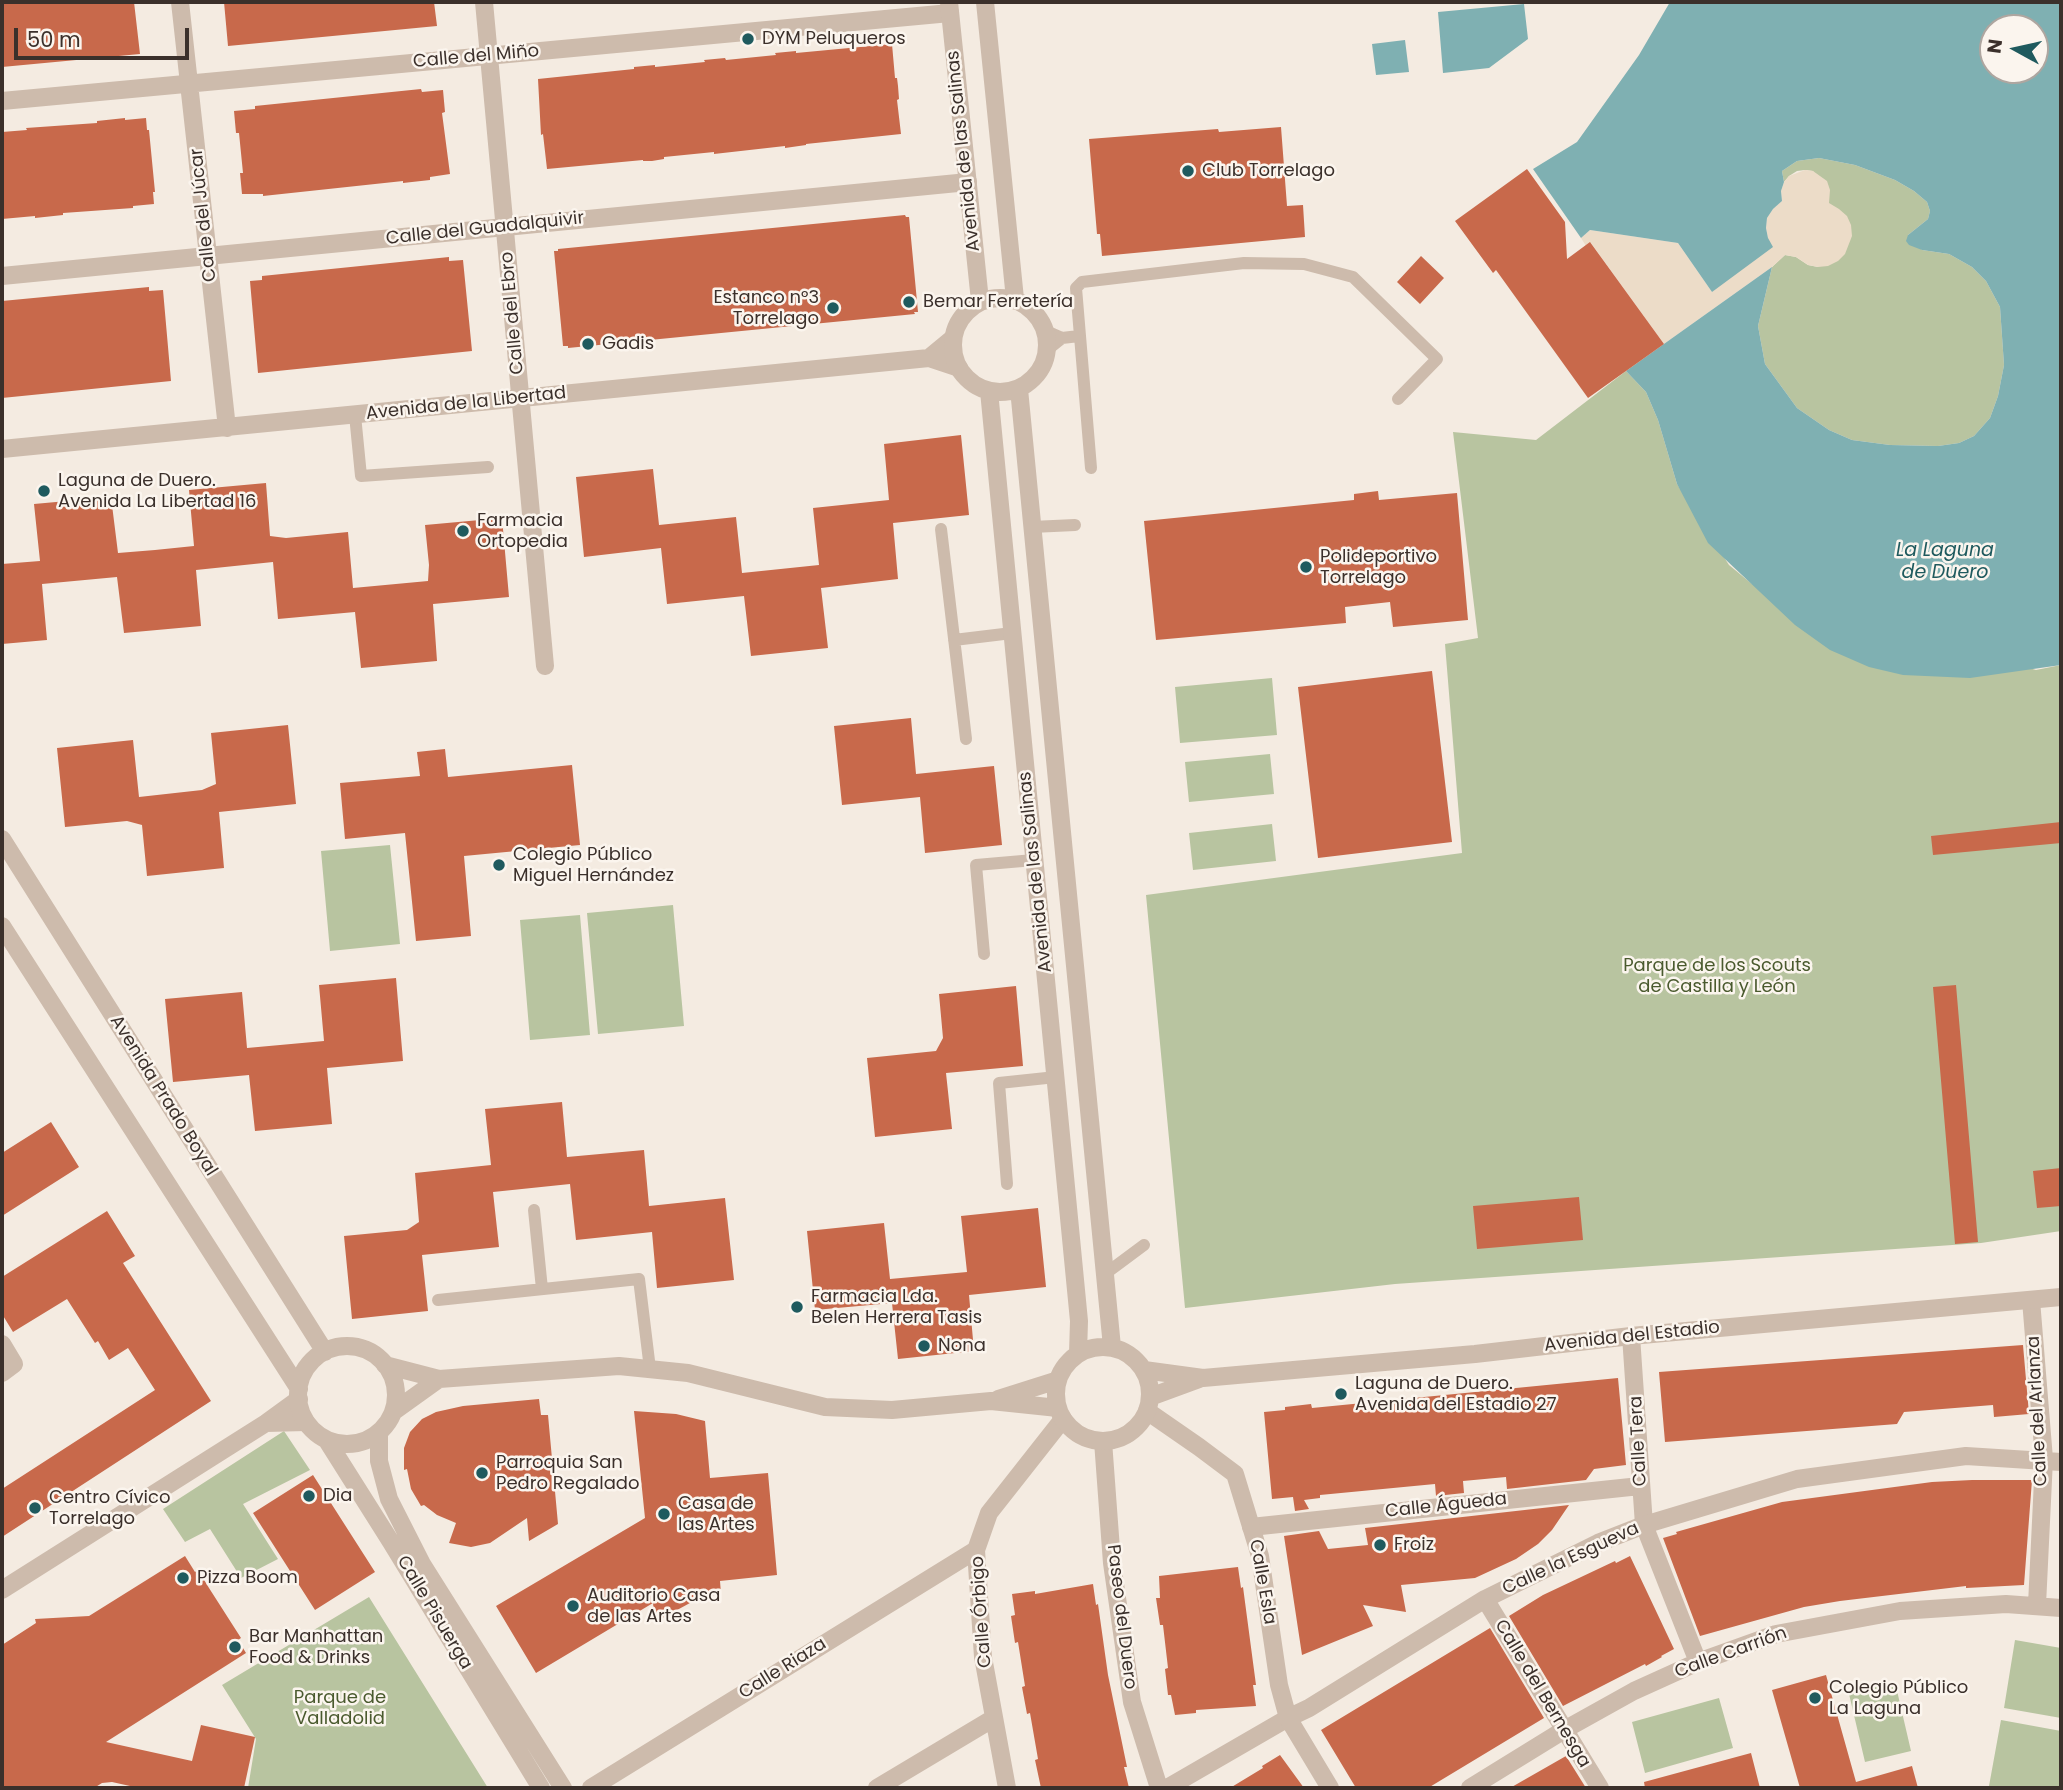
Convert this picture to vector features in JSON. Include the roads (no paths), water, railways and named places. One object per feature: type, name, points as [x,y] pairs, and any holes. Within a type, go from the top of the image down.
[{"type":"street","name":"Calle del Júcar","points":[[180,2],[227,428]]},
{"type":"street","name":"Calle del Ebro","points":[[484,2],[545,666]]},
{"type":"street","name":"Avenida de las Salinas","points":[[985,2],[1015,299]]},
{"type":"street","name":"Calle del Miño","points":[[2,101],[490,56],[949,7]]},
{"type":"street","name":"Avenida de las Salinas","points":[[949,7],[980,301]]},
{"type":"street","name":"Calle del Guadalquivir","points":[[2,276],[968,182]]},
{"type":"street","points":[[1001,297],[1015,299],[1035,313],[1054,335],[1038,374],[1019,389],[1006,392],[989,391],[968,380],[958,369],[953,340],[956,325],[963,315],[980,301],[1001,297]]},
{"type":"street","points":[[929,358],[953,340]]},
{"type":"street","name":"Avenida de la Libertad","points":[[2,449],[929,358],[958,369]]},
{"type":"street","name":"Avenida de las Salinas","points":[[1019,389],[1112,1348]]},
{"type":"street","name":"Avenida de las Salinas","points":[[989,391],[1079,1321],[1078,1354]]},
{"type":"street","name":"Avenida Prado Boyal","points":[[2,839],[325,1352]]},
{"type":"street","points":[[2,926],[299,1394]]},
{"type":"street","name":"Avenida del Estadio","points":[[1144,1370],[1203,1378],[2061,1297]]},
{"type":"street","name":"Calle del Arlanza","points":[[2031,1300],[2052,1461],[2037,1605]]},
{"type":"street","name":"Calle Tera","points":[[1631,1336],[1644,1525],[1698,1662]]},
{"type":"street","points":[[2,1344],[15,1364],[2,1373]]},
{"type":"street","points":[[338,1347],[352,1347],[366,1350],[385,1365],[394,1379],[396,1396],[393,1412],[379,1433],[354,1444],[339,1444],[318,1434],[306,1422],[301,1411],[299,1394],[302,1377],[315,1358],[338,1347]]},
{"type":"street","points":[[1112,1348],[1125,1352],[1144,1370],[1148,1404],[1140,1423],[1117,1439],[1103,1441],[1080,1436],[1060,1413],[1056,1395],[1058,1380],[1068,1362],[1078,1354],[1088,1349],[1112,1348]]},
{"type":"street","points":[[385,1365],[439,1379],[619,1366],[688,1373],[825,1408],[891,1410],[991,1401],[1058,1380]]},
{"type":"street","name":"Avenida del Estadio","points":[[1148,1404],[1203,1378]]},
{"type":"street","points":[[393,1412],[439,1379]]},
{"type":"street","points":[[3,1586],[266,1423],[299,1394]]},
{"type":"street","points":[[991,1401],[1060,1413]]},
{"type":"street","name":"Calle Esla","points":[[1148,1404],[1235,1474],[1260,1556],[1279,1685],[1288,1718],[1330,1788]]},
{"type":"street","name":"Calle Órbigo","points":[[1006,1788],[983,1657],[976,1550],[989,1513],[1060,1413]]},
{"type":"street","points":[[266,1423],[306,1422]]},
{"type":"street","name":"Calle Pisuerga","points":[[379,1433],[379,1461],[389,1499],[422,1564],[563,1788]]},
{"type":"street","name":"Calle Pisuerga","points":[[326,1439],[541,1788]]},
{"type":"street","name":"Paseo del Duero","points":[[1103,1441],[1112,1563],[1132,1702],[1158,1788]]},
{"type":"street","name":"Calle la Esgueva","points":[[1167,1788],[1309,1708],[1485,1599],[1598,1543],[1644,1525],[1797,1479],[1966,1456],[2052,1461]]},
{"type":"street","name":"Calle Águeda","points":[[1251,1527],[1640,1486]]},
{"type":"street","name":"Calle Riaza","points":[[591,1788],[976,1550]]},
{"type":"street","name":"Calle del Bernesga","points":[[1485,1599],[1600,1788]]},
{"type":"street","name":"Calle Carrión","points":[[1470,1788],[1634,1690],[1698,1662],[1776,1634],[1900,1611],[2006,1604],[2061,1608]]},
{"type":"street","points":[[877,1788],[994,1718]]},
{"type":"lane","points":[[1091,468],[1076,288],[1082,282],[1244,263],[1304,264],[1353,277],[1437,359],[1398,399]]},
{"type":"lane","points":[[1054,335],[1079,336]]},
{"type":"lane","points":[[355,415],[360,476],[488,467]]},
{"type":"lane","points":[[1032,527],[1075,524]]},
{"type":"lane","points":[[941,529],[966,739]]},
{"type":"lane","points":[[954,640],[1012,632]]},
{"type":"lane","points":[[984,954],[976,865],[1034,860]]},
{"type":"lane","points":[[1007,1184],[999,1083],[1056,1077]]},
{"type":"lane","points":[[534,1210],[542,1289]]},
{"type":"lane","points":[[1105,1275],[1144,1245]]},
{"type":"lane","points":[[438,1300],[639,1279],[650,1369]]},
{"type":"water","name":"La Laguna de Duero","points":[[1670,2],[2061,2],[2061,665],[1970,678],[1903,675],[1869,667],[1830,650],[1795,625],[1708,543],[1677,484],[1658,420],[1646,392],[1626,371],[1772,267],[1758,326],[1765,364],[1797,408],[1829,430],[1852,440],[1890,445],[1938,446],[1959,443],[1974,436],[1990,418],[1998,396],[2004,365],[2000,307],[1986,281],[1972,267],[1949,254],[1922,250],[1906,241],[1908,235],[1928,219],[1930,211],[1927,202],[1895,180],[1855,165],[1819,158],[1797,161],[1782,171],[1782,201],[1767,218],[1768,238],[1773,247],[1712,292],[1678,243],[1590,230],[1581,238],[1533,169],[1577,142],[1639,55]]},
{"type":"water","points":[[1524,4],[1528,39],[1489,68],[1443,73],[1438,12]]},
{"type":"water","points":[[1405,40],[1409,72],[1376,75],[1372,44]]},
{"type":"place","name":"DYM Peluqueros","points":[[748,39]]},
{"type":"place","name":"Club Torrelago","points":[[1188,171]]},
{"type":"place","name":"Bemar Ferretería","points":[[909,302]]},
{"type":"place","name":"Estanco n°3 Torrelago","points":[[833,308]]},
{"type":"place","name":"Gadis","points":[[588,344]]},
{"type":"place","name":"Laguna de Duero. Avenida La Libertad 16","points":[[44,491]]},
{"type":"place","name":"Farmacia Ortopedia","points":[[463,531]]},
{"type":"place","name":"Polideportivo Torrelago","points":[[1306,567]]},
{"type":"place","name":"Colegio Público Miguel Hernández","points":[[499,865]]},
{"type":"place","name":"Farmacia Lda. Belen Herrera Tasis","points":[[797,1307]]},
{"type":"place","name":"Nona","points":[[924,1346]]},
{"type":"place","name":"Laguna de Duero. Avenida del Estadio 27","points":[[1341,1394]]},
{"type":"place","name":"Parroquia San Pedro Regalado","points":[[482,1473]]},
{"type":"place","name":"Dia","points":[[309,1496]]},
{"type":"place","name":"Centro Cívico Torrelago","points":[[35,1508]]},
{"type":"place","name":"Casa de las Artes","points":[[664,1514]]},
{"type":"place","name":"Froiz","points":[[1380,1545]]},
{"type":"place","name":"Pizza Boom","points":[[183,1578]]},
{"type":"place","name":"Auditorio Casa de las Artes","points":[[573,1606]]},
{"type":"place","name":"Bar Manhattan Food & Drinks","points":[[235,1647]]},
{"type":"place","name":"Colegio Público La Laguna","points":[[1815,1698]]},
{"type":"park label","name":"Parque de los Scouts de Castilla y León","points":[[1717,976]]},
{"type":"park label","name":"Parque de Valladolid","points":[[340,1708]]}]
